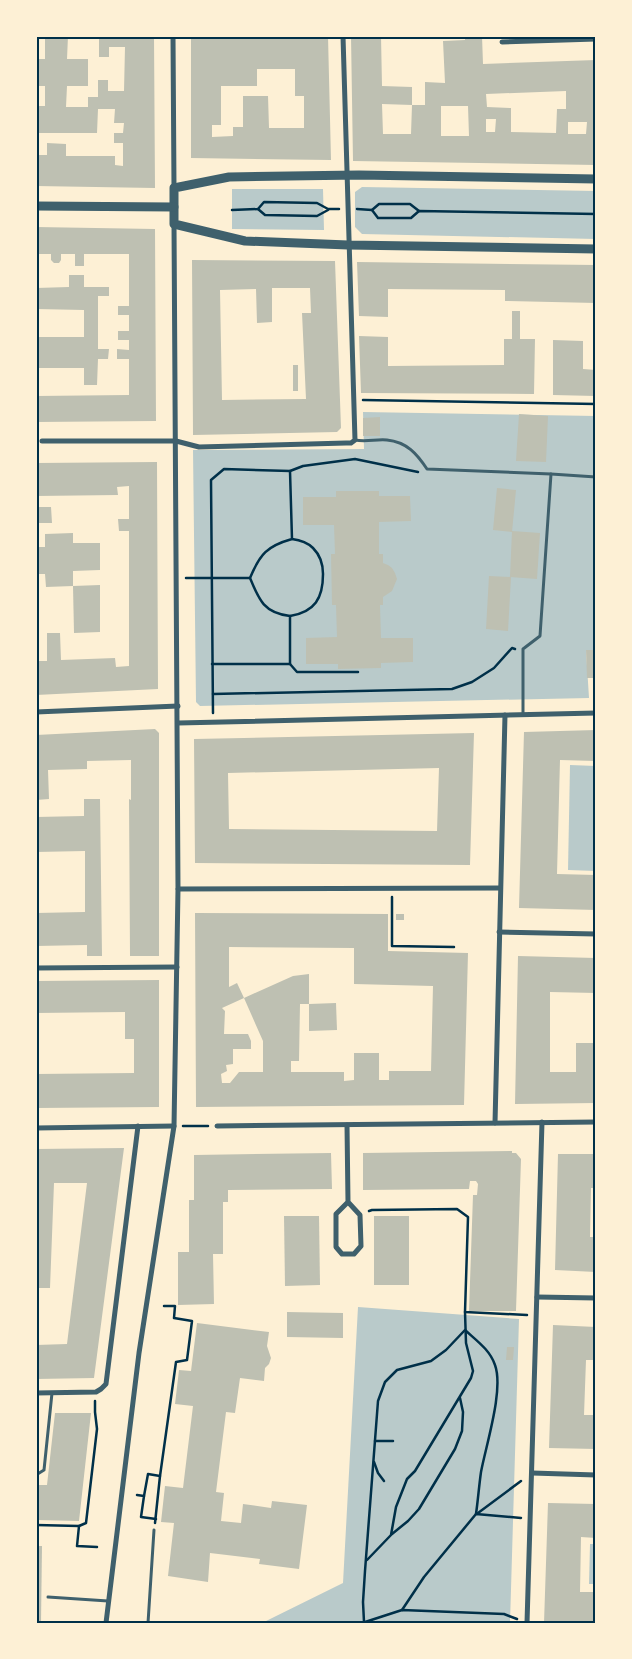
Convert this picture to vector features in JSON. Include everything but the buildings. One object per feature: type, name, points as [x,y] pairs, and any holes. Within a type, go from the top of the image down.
[{"type":"street","points":[[106,1623],[139,1353],[174,1126],[178,889],[178,706],[173,36]]},
{"type":"street","points":[[42,441],[176,442],[198,447],[351,443],[355,440],[343,36]]},
{"type":"street","points":[[502,42],[596,39]]},
{"type":"street","points":[[174,188],[229,177],[346,176],[596,179]]},
{"type":"street","points":[[36,206],[174,207]]},
{"type":"street","points":[[174,224],[245,241],[348,245],[596,249]]},
{"type":"street","points":[[36,712],[178,706]]},
{"type":"street","points":[[178,722],[596,713]]},
{"type":"street","points":[[494,1123],[505,714]]},
{"type":"street","points":[[178,889],[500,888]]},
{"type":"street","points":[[499,932],[596,934]]},
{"type":"street","points":[[36,968],[177,967]]},
{"type":"street","points":[[527,1623],[542,1122]]},
{"type":"street","points":[[217,1126],[596,1122]]},
{"type":"street","points":[[347,1125],[348,1202],[360,1215],[361,1246],[354,1254],[342,1254],[336,1247],[336,1214],[348,1202]]},
{"type":"street","points":[[36,1393],[96,1392],[106,1384],[138,1126]]},
{"type":"street","points":[[36,1128],[174,1126]]},
{"type":"street","points":[[537,1297],[596,1298]]},
{"type":"street","points":[[532,1473],[596,1475]]},
{"type":"lane","points":[[355,440],[364,442],[387,440],[403,444],[418,455],[427,469],[596,477]]},
{"type":"lane","points":[[523,714],[523,649],[540,636],[551,474]]},
{"type":"lane","points":[[36,1475],[44,1470],[52,1393]]},
{"type":"lane","points":[[148,1623],[154,1530]]},
{"type":"lane","points":[[48,1597],[108,1601]]},
{"type":"path","points":[[258,209],[264,202],[317,202],[328,209],[372,210],[379,204],[410,204],[419,210],[596,214]]},
{"type":"path","points":[[232,210],[258,209],[265,215],[317,216],[328,209]]},
{"type":"path","points":[[372,210],[378,218],[410,218],[419,210]]},
{"type":"path","points":[[354,400],[596,404]]},
{"type":"path","points":[[212,722],[211,480],[224,468],[290,471],[302,466],[355,459],[421,472],[427,469]]},
{"type":"path","points":[[290,471],[292,539]]},
{"type":"path","points":[[292,539],[307,544],[314,549],[321,560],[323,585],[321,595],[308,611],[290,616],[276,614],[264,606],[255,592],[250,578],[256,562],[265,550],[279,542],[292,539]]},
{"type":"path","points":[[177,578],[250,578]]},
{"type":"path","points":[[290,616],[290,664],[297,672],[358,672]]},
{"type":"path","points":[[213,694],[452,689],[472,682],[494,668],[512,648],[523,649]]},
{"type":"path","points":[[212,664],[290,664]]},
{"type":"path","points":[[392,888],[392,946],[454,947]]},
{"type":"path","points":[[174,1126],[217,1126]]},
{"type":"path","points":[[360,1215],[372,1210],[457,1209],[468,1217],[466,1343],[473,1371],[460,1397],[415,1471],[407,1479],[396,1507],[391,1535]]},
{"type":"path","points":[[154,1530],[176,1362],[187,1360],[192,1321],[174,1318],[175,1306],[164,1306]]},
{"type":"path","points":[[465,1312],[516,1314]]},
{"type":"path","points":[[466,1330],[446,1350],[431,1361],[396,1370],[385,1382],[378,1401],[363,1622],[402,1610],[504,1614],[519,1620]]},
{"type":"path","points":[[466,1330],[489,1353],[496,1367],[498,1378],[497,1393],[481,1473],[476,1514]]},
{"type":"path","points":[[366,1562],[419,1509],[455,1448],[462,1431],[463,1412],[460,1397]]},
{"type":"path","points":[[36,1525],[78,1526],[86,1523],[97,1429],[95,1412]]},
{"type":"path","points":[[375,1441],[393,1441]]},
{"type":"path","points":[[373,1460],[378,1473],[384,1481]]},
{"type":"path","points":[[402,1610],[424,1577],[476,1514],[532,1473]]},
{"type":"path","points":[[156,1519],[141,1517],[148,1474],[160,1476]]},
{"type":"path","points":[[137,1495],[144,1496]]},
{"type":"path","points":[[476,1514],[530,1518]]},
{"type":"path","points":[[78,1526],[77,1546],[97,1548]]},
{"type":"shaded area","points":[[362,187],[596,191],[596,239],[362,234],[355,227],[355,192]]},
{"type":"shaded area","points":[[232,189],[323,189],[324,230],[232,229]]},
{"type":"shaded area","points":[[363,412],[596,416],[596,650],[586,650],[589,698],[200,706],[196,702],[193,450],[364,449]]},
{"type":"shaded area","points":[[570,765],[596,766],[596,871],[568,870]]},
{"type":"shaded area","points":[[358,1307],[519,1319],[510,1623],[262,1623],[343,1583]]},
{"type":"shaded area","points":[[590,1544],[596,1544],[596,1584],[589,1584]]}]
